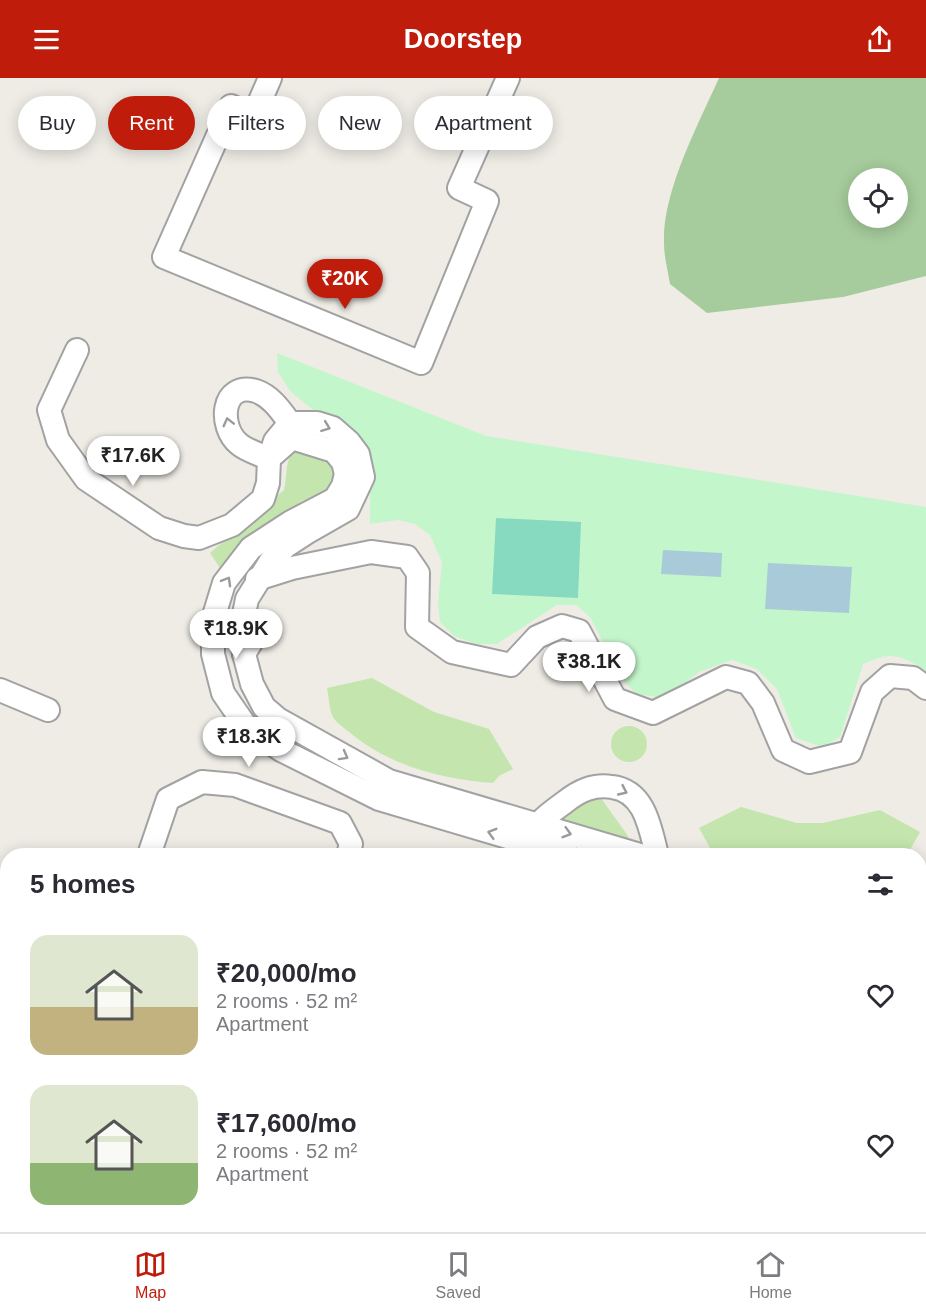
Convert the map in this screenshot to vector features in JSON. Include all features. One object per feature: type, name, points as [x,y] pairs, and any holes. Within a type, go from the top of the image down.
[{"type":"street","points":[[270,78],[254,117],[231,106],[164,257],[421,363],[487,201],[459,188],[508,78]]},
{"type":"street","points":[[76,350],[49,410],[58,440],[86,479],[153,525],[184,536],[199,538],[232,525],[263,499],[268,483],[269,459],[275,441],[290,423]]},
{"type":"street","points":[[269,459],[239,444],[227,428],[225,408],[231,396],[242,391],[256,391],[273,403],[290,423],[317,423],[333,428],[349,442],[358,454],[363,477],[348,509],[286,546],[263,571],[247,599],[242,629],[244,654],[252,684],[264,707],[278,719],[389,781],[533,834],[556,848]]},
{"type":"street","points":[[269,459],[292,438],[334,451],[343,462],[346,474],[344,486],[334,499],[291,522],[251,548],[224,583],[213,619],[213,654],[223,693],[245,725],[281,750],[379,799],[604,848]]},
{"type":"street","points":[[251,548],[263,571]]},
{"type":"street","points":[[263,571],[292,568],[371,552],[407,557],[418,573],[417,627],[452,651],[511,665],[537,637],[562,626],[579,631],[615,699],[653,713],[726,676],[748,683],[764,703],[783,750],[810,762],[850,752],[872,692],[890,676],[913,678],[926,688]]},
{"type":"street","points":[[244,654],[265,625]]},
{"type":"street","points":[[213,632],[242,629]]},
{"type":"street","points":[[0,690],[48,710]]},
{"type":"street","points":[[281,750],[294,728]]},
{"type":"street","points":[[151,848],[168,799],[202,782],[235,784],[340,823],[351,844],[350,848]]},
{"type":"street","points":[[533,834],[580,791],[601,785],[623,788],[637,799],[646,816],[655,848]]},
{"type":"green space","points":[[719,78],[926,78],[926,276],[843,297],[707,313],[670,284],[665,259],[665,223],[669,202],[692,137]]},
{"type":"green space","points":[[277,353],[486,436],[926,507],[926,671],[896,656],[881,657],[863,664],[840,737],[823,747],[796,738],[777,689],[757,669],[732,660],[699,672],[664,698],[636,694],[622,678],[590,617],[576,605],[557,605],[497,644],[476,644],[454,636],[440,622],[438,603],[442,562],[430,535],[415,524],[398,520],[370,524],[370,465],[338,426],[313,410],[290,391],[278,372]]},
{"type":"green space","points":[[303,449],[330,459],[337,473],[333,483],[324,493],[302,501],[222,571],[210,553],[284,490],[289,458],[291,454]]},
{"type":"green space","points":[[496,518],[581,522],[578,598],[492,594]]},
{"type":"green space","points":[[372,678],[434,712],[489,729],[513,769],[499,776],[493,783],[454,778],[398,762],[364,743],[333,717],[327,688]]},
{"type":"green space","points":[[629,726],[642,731],[647,744],[642,757],[629,762],[616,757],[611,744],[616,731]]},
{"type":"green space","points":[[596,791],[628,836],[629,847],[551,825]]},
{"type":"green space","points":[[741,807],[797,823],[823,823],[880,810],[920,832],[911,848],[710,848],[699,828]]},
{"type":"water","points":[[663,550],[722,553],[721,577],[661,574]]},
{"type":"water","points":[[768,563],[852,567],[849,613],[765,609]]}]
